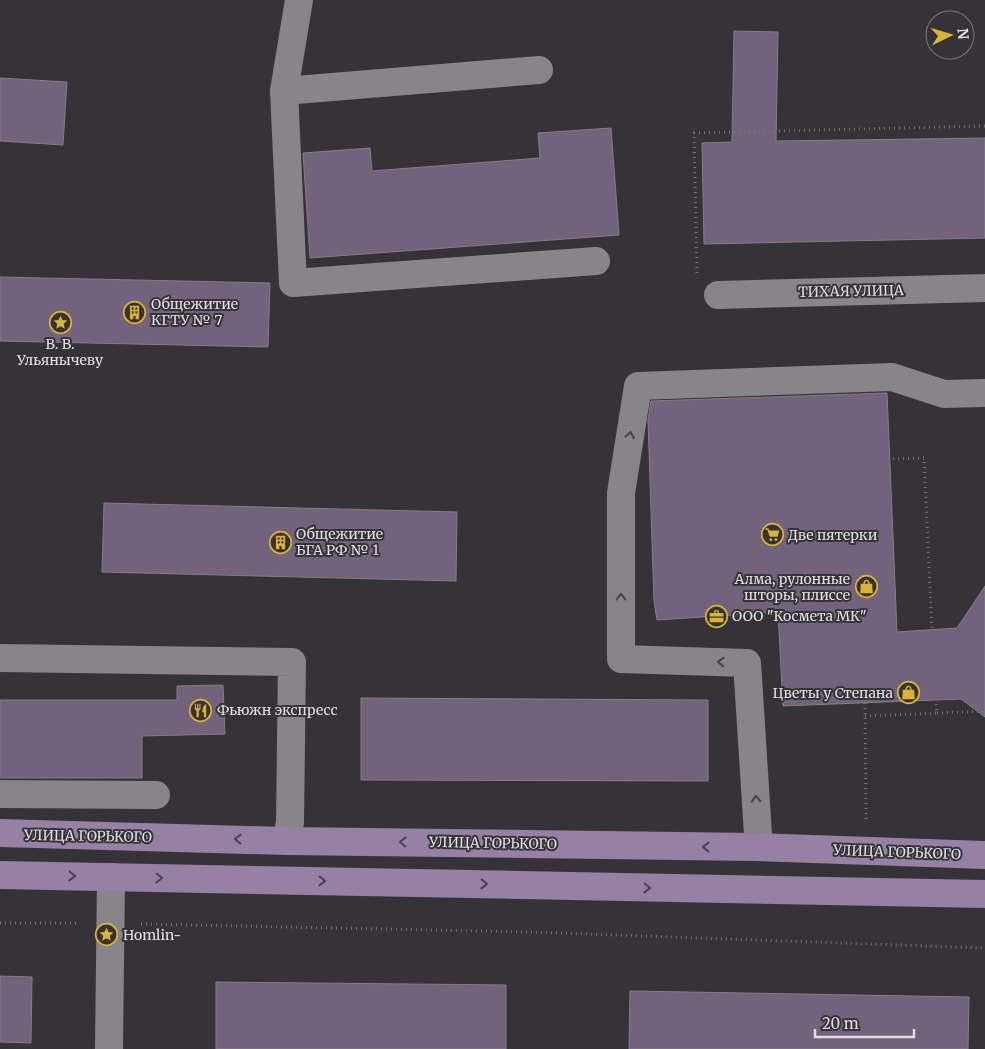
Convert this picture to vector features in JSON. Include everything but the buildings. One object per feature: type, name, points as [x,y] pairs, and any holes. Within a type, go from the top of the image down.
[{"type":"main road","name":"УЛИЦА ГОРЬКОГО","points":[[0,833],[286,841],[755,847],[985,855]]},
{"type":"main road","points":[[0,875],[985,894]]},
{"type":"street","points":[[299,0],[284,91],[293,283],[596,261]]},
{"type":"street","points":[[284,91],[539,70]]},
{"type":"street","name":"ТИХАЯ УЛИЦА","points":[[708,287],[985,288]]},
{"type":"street","points":[[755,847],[758,834],[747,663],[621,659],[621,493],[638,386],[892,377],[944,394],[985,393]]},
{"type":"street","points":[[0,658],[292,662],[290,822],[286,841]]},
{"type":"street","points":[[0,794],[156,795]]},
{"type":"street","points":[[110,1049],[111,877]]},
{"type":"path","points":[[708,287],[694,133],[985,126]]},
{"type":"path","points":[[888,459],[924,458],[932,630]]},
{"type":"path","points":[[936,700],[937,712]]},
{"type":"path","points":[[865,703],[866,828]]},
{"type":"path","points":[[865,716],[985,711]]},
{"type":"path","points":[[0,923],[110,923],[529,932],[985,948]]},
{"type":"place","name":"Общежитие КГТУ № 7","points":[[135,312]]},
{"type":"place","name":"В. В. Ульянычеву","points":[[60,322]]},
{"type":"place","name":"Две пятерки","points":[[772,535]]},
{"type":"place","name":"Общежитие БГА РФ № 1","points":[[280,542]]},
{"type":"place","name":"Алма, рулонные шторы, плиссе","points":[[866,587]]},
{"type":"place","name":"ООО \"Космета МК\"","points":[[716,616]]},
{"type":"place","name":"Цветы у Степана","points":[[909,693]]},
{"type":"place","name":"Фьюжн экспресс","points":[[201,710]]},
{"type":"place","name":"Homlin-","points":[[107,935]]}]
